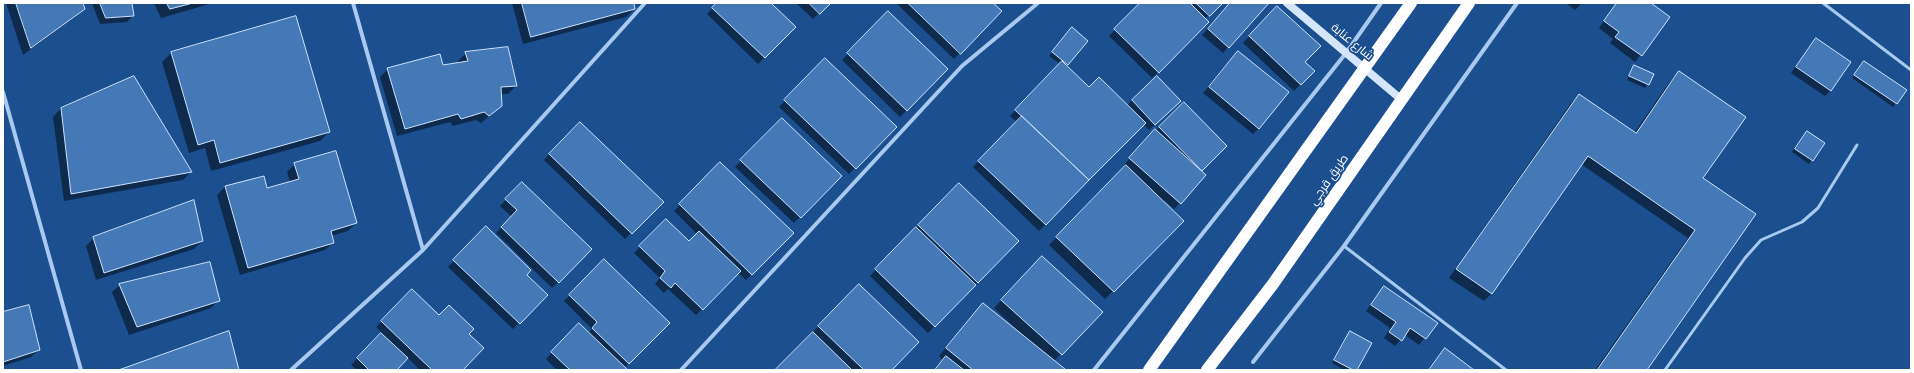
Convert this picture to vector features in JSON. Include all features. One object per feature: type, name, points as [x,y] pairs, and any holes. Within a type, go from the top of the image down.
[{"type":"highway","points":[[1149,370],[1411,3]]},
{"type":"highway","name":"طريق قرجي","points":[[1207,370],[1273,284],[1469,3]]},
{"type":"street","points":[[353,3],[423,250]]},
{"type":"street","points":[[291,370],[423,250],[645,3]]},
{"type":"street","points":[[681,370],[962,66],[1038,3]]},
{"type":"street","name":"شارع عنابة","points":[[1287,3],[1366,68],[1402,100]]},
{"type":"street","points":[[1094,370],[1346,53],[1380,3]]},
{"type":"street","points":[[1253,362],[1344,246],[1517,3]]},
{"type":"street","points":[[3,92],[81,370]]},
{"type":"lane","points":[[1823,3],[1911,70]]},
{"type":"lane","points":[[1665,370],[1745,258],[1761,240],[1802,222],[1818,208],[1858,145]]},
{"type":"lane","points":[[1344,246],[1506,370]]},
{"type":"building","points":[[16,3],[83,3],[85,9],[31,48]]},
{"type":"building","points":[[100,3],[132,3],[134,16],[106,18]]},
{"type":"building","points":[[167,3],[193,3],[170,9]]},
{"type":"building","points":[[522,3],[634,3],[635,9],[531,37]]},
{"type":"building","points":[[716,3],[771,3],[796,27],[765,58],[712,8]]},
{"type":"building","points":[[809,3],[831,3],[820,14]]},
{"type":"building","points":[[908,3],[993,3],[1002,11],[961,54]]},
{"type":"building","points":[[1140,3],[1190,3],[1209,22],[1159,73],[1114,29]]},
{"type":"building","points":[[1196,3],[1223,3],[1210,16]]},
{"type":"building","points":[[1230,3],[1269,3],[1229,48],[1208,29]]},
{"type":"building","points":[[1617,3],[1651,3],[1670,17],[1642,56],[1615,37],[1619,32],[1604,21]]},
{"type":"building","points":[[1277,6],[1321,46],[1305,62],[1315,71],[1301,85],[1249,36]]},
{"type":"building","points":[[888,11],[948,69],[907,111],[847,53]]},
{"type":"building","points":[[296,16],[330,132],[220,163],[214,140],[198,145],[171,52]]},
{"type":"building","points":[[1072,27],[1088,41],[1068,65],[1052,52]]},
{"type":"building","points":[[1816,38],[1851,62],[1831,91],[1796,67]]},
{"type":"building","points":[[508,47],[517,86],[501,87],[502,106],[489,116],[484,112],[461,119],[458,114],[405,129],[387,68],[440,54],[443,65],[468,61],[465,52]]},
{"type":"building","points":[[1238,51],[1289,92],[1259,129],[1209,87]]},
{"type":"building","points":[[825,58],[897,127],[856,169],[784,100]]},
{"type":"building","points":[[1062,61],[1089,87],[1099,77],[1146,123],[1089,180],[1015,110]]},
{"type":"building","points":[[1864,61],[1907,90],[1897,104],[1854,75]]},
{"type":"building","points":[[1634,65],[1654,74],[1649,85],[1629,76]]},
{"type":"building","points":[[1679,71],[1746,117],[1703,178],[1756,214],[1647,370],[1597,370],[1695,230],[1588,156],[1492,294],[1456,269],[1579,94],[1636,133]]},
{"type":"building","points":[[134,76],[192,172],[71,194],[61,108]]},
{"type":"building","points":[[1157,76],[1181,101],[1155,125],[1132,100]]},
{"type":"building","points":[[1184,102],[1227,146],[1202,171],[1159,127]]},
{"type":"building","points":[[1022,116],[1089,180],[1046,225],[978,161]]},
{"type":"building","points":[[782,118],[842,176],[801,218],[740,160]]},
{"type":"building","points":[[580,122],[664,202],[632,234],[549,154]]},
{"type":"building","points":[[1155,129],[1206,175],[1181,204],[1129,158]]},
{"type":"building","points":[[1807,131],[1825,143],[1813,161],[1795,149]]},
{"type":"building","points":[[336,151],[357,223],[331,231],[334,243],[248,268],[225,186],[264,176],[267,188],[299,179],[294,163]]},
{"type":"building","points":[[720,162],[794,233],[752,275],[679,204]]},
{"type":"building","points":[[1126,165],[1184,221],[1114,292],[1056,237]]},
{"type":"building","points":[[522,182],[592,249],[559,283],[501,227],[517,210],[505,199]]},
{"type":"building","points":[[959,183],[1019,241],[978,283],[918,225]]},
{"type":"building","points":[[194,200],[203,241],[104,273],[93,237]]},
{"type":"building","points":[[666,219],[689,241],[699,231],[741,271],[703,310],[675,283],[671,288],[660,278],[665,271],[639,246]]},
{"type":"building","points":[[486,226],[531,270],[527,275],[548,295],[520,324],[453,260]]},
{"type":"building","points":[[916,227],[976,285],[935,327],[875,269]]},
{"type":"building","points":[[1042,256],[1103,312],[1062,355],[1001,300]]},
{"type":"building","points":[[604,259],[670,323],[629,364],[592,328],[597,322],[569,295]]},
{"type":"building","points":[[210,262],[220,301],[137,327],[119,284]]},
{"type":"building","points":[[859,284],[919,342],[892,370],[864,370],[818,326]]},
{"type":"building","points":[[1384,286],[1438,323],[1426,339],[1410,328],[1402,341],[1389,332],[1396,322],[1371,305]]},
{"type":"building","points":[[412,289],[439,315],[449,305],[474,329],[469,334],[484,348],[463,370],[432,370],[381,321]]},
{"type":"building","points":[[983,303],[1065,369],[973,370],[946,348]]},
{"type":"building","points":[[29,305],[40,350],[3,362],[3,312]]},
{"type":"building","points":[[579,323],[628,370],[570,370],[551,352]]},
{"type":"building","points":[[229,331],[239,370],[119,370]]},
{"type":"building","points":[[1350,331],[1372,343],[1357,370],[1353,370],[1334,360]]},
{"type":"building","points":[[813,332],[849,367],[852,370],[775,370]]},
{"type":"building","points":[[381,333],[408,358],[397,370],[369,370],[357,358]]},
{"type":"building","points":[[1445,348],[1474,370],[1429,370]]},
{"type":"building","points":[[946,356],[964,370],[935,370]]}]
